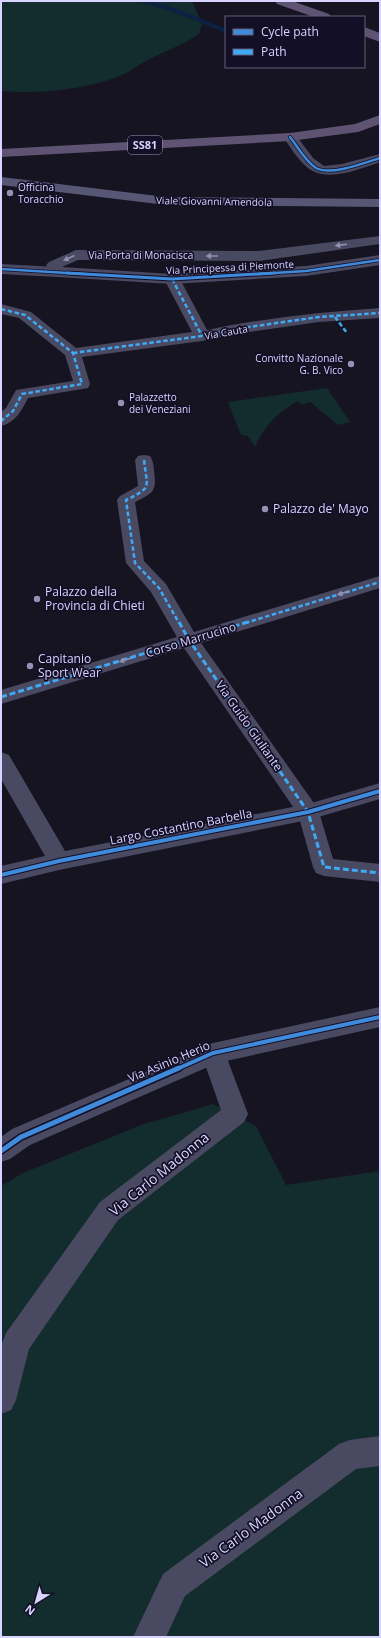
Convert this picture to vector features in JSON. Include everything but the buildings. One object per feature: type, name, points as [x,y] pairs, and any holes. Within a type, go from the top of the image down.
[{"type":"main road","points":[[281,1],[323,16]]},
{"type":"main road","points":[[365,31],[380,38]]},
{"type":"main road","name":"SS81","points":[[1,153],[290,137],[358,128],[380,119]]},
{"type":"main road","name":"Viale Giovanni Amendola","points":[[1,181],[166,201],[380,203]]},
{"type":"street","points":[[290,137],[308,161],[322,170],[340,169],[380,158]]},
{"type":"street","name":"Via Porta di Monacisca","points":[[57,272],[54,265],[76,255],[259,256],[380,240]]},
{"type":"street","name":"Via Principessa di Piemonte","points":[[1,269],[172,279],[306,271],[380,260]]},
{"type":"street","points":[[172,279],[202,336]]},
{"type":"street","points":[[1,309],[25,316],[73,353],[82,384],[22,394],[13,411],[1,421]]},
{"type":"street","name":"Via Cauta","points":[[73,353],[202,336],[236,329],[319,317],[380,313]]},
{"type":"street","points":[[335,317],[347,333]]},
{"type":"street","name":"Via Guido Giuliante","points":[[144,460],[147,486],[144,491],[126,500],[135,564],[159,588],[189,640],[308,812],[324,867],[380,872]]},
{"type":"street","name":"Corso Marrucino","points":[[1,696],[380,582]]},
{"type":"street","points":[[1,760],[58,861]]},
{"type":"street","name":"Largo Costantino Barbella","points":[[1,875],[58,861],[308,812],[380,791]]},
{"type":"street","name":"Via Asinio Herio","points":[[1,1151],[21,1137],[213,1053],[380,1017]]},
{"type":"street","name":"Via Carlo Madonna","points":[[1,1400],[16,1343],[109,1212],[234,1114],[213,1053]]},
{"type":"street","name":"Via Carlo Madonna","points":[[149,1637],[174,1585],[350,1455],[380,1451]]},
{"type":"green space","points":[[1,1],[192,1],[202,24],[199,34],[193,38],[148,60],[124,74],[95,84],[64,90],[32,92],[1,91]]},
{"type":"green space","points":[[327,388],[350,422],[338,425],[310,402],[302,405],[298,401],[272,420],[263,432],[255,447],[248,436],[241,435],[228,402]]},
{"type":"green space","points":[[213,1104],[256,1126],[286,1185],[380,1171],[380,1637],[1,1637],[1,1186],[23,1173],[141,1125]]},
{"type":"waterway","points":[[140,1],[178,12],[225,31]]},
{"type":"marked path","points":[[172,279],[202,336]]},
{"type":"marked path","points":[[1,309],[25,315],[73,353],[82,384],[22,394],[13,411],[1,421]]},
{"type":"marked path","points":[[73,353],[202,336],[235,329],[319,317],[380,313]]},
{"type":"marked path","points":[[335,317],[347,333]]},
{"type":"marked path","points":[[144,460],[147,486],[144,491],[126,500],[135,563],[159,588],[189,640],[308,812],[324,867],[380,873]]},
{"type":"marked path","points":[[1,697],[380,582]]},
{"type":"cycle path","points":[[290,137],[308,161],[322,170],[328,171],[342,169],[380,158]]},
{"type":"cycle path","points":[[1,269],[172,279],[306,271],[380,260]]},
{"type":"cycle path","points":[[1,875],[59,861],[308,812],[380,791]]},
{"type":"cycle path","points":[[1,1151],[21,1137],[213,1053],[380,1017]]},
{"type":"place","name":"Officina Toracchio","points":[[10,193]]},
{"type":"place","name":"Convitto Nazionale G. B. Vico","points":[[351,364]]},
{"type":"place","name":"Palazzetto dei Veneziani","points":[[121,403]]},
{"type":"place","name":"Palazzo de' Mayo","points":[[265,509]]},
{"type":"place","name":"Palazzo della Provincia di Chieti","points":[[37,599]]},
{"type":"place","name":"Capitanio Sport Wear","points":[[30,666]]}]
